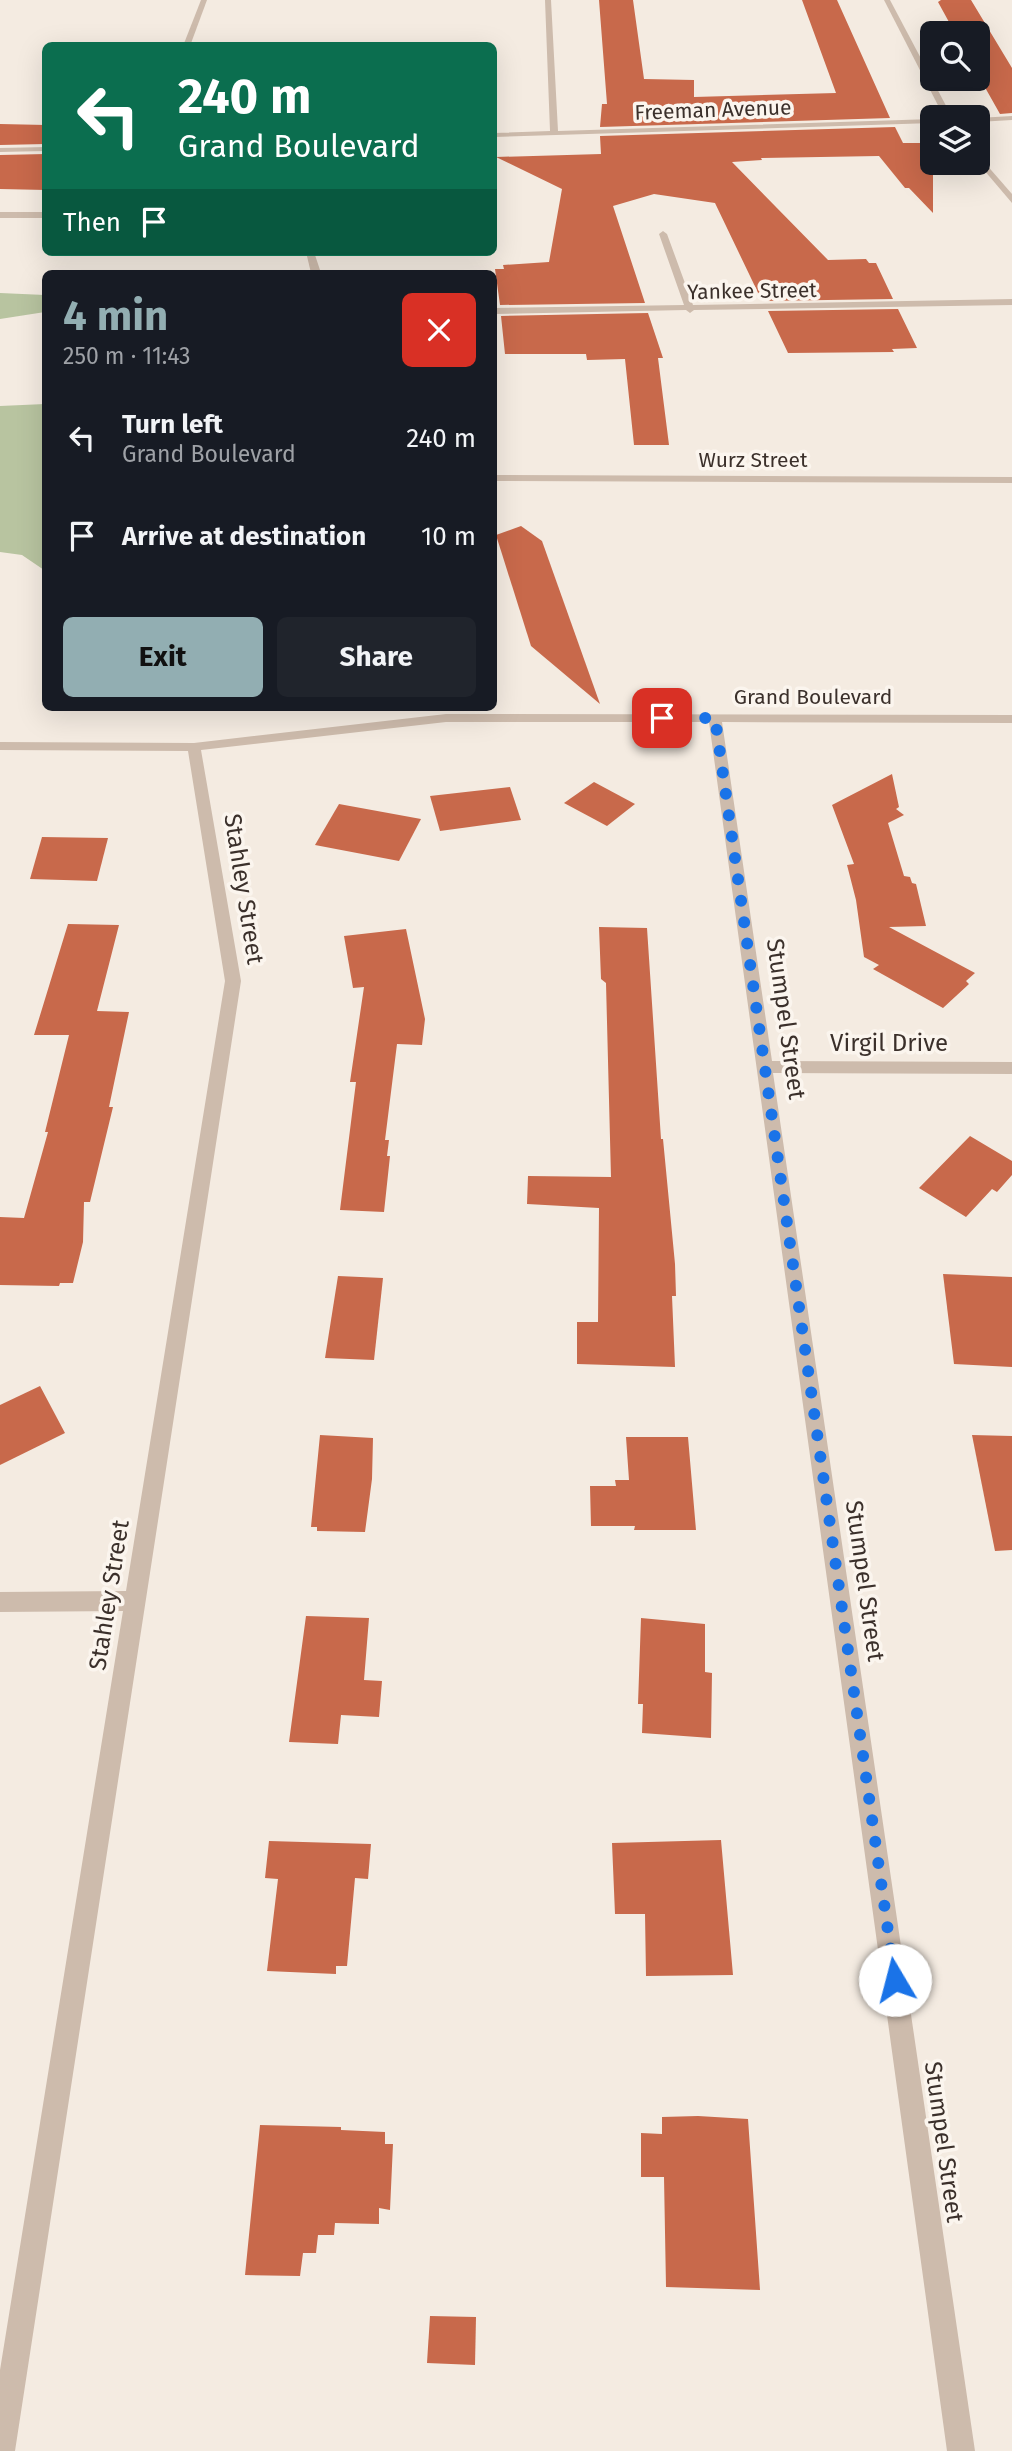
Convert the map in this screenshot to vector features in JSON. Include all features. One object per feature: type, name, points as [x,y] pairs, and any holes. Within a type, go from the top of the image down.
[{"type":"street","points":[[188,42],[204,0]]},
{"type":"street","points":[[548,0],[554,133]]},
{"type":"street","points":[[887,0],[942,105]]},
{"type":"street","points":[[990,119],[1012,118]]},
{"type":"street","name":"Freeman Avenue","points":[[497,135],[920,121]]},
{"type":"street","points":[[0,150],[42,149]]},
{"type":"street","points":[[990,172],[1012,200]]},
{"type":"street","points":[[0,215],[42,215]]},
{"type":"street","points":[[663,234],[690,310]]},
{"type":"street","name":"Yankee Street","points":[[497,311],[690,310],[1012,302]]},
{"type":"street","name":"Wurz Street","points":[[497,478],[1012,480]]},
{"type":"street","name":"Grand Boulevard","points":[[194,747],[444,713],[715,718],[1012,719]]},
{"type":"street","name":"Stumpel Street","points":[[715,718],[767,1067],[961,2451]]},
{"type":"street","points":[[0,746],[194,747]]},
{"type":"street","name":"Stahley Street","points":[[1,2451],[233,981],[194,747]]},
{"type":"street","name":"Virgil Drive","points":[[767,1067],[1012,1068]]},
{"type":"street","points":[[0,1602],[135,1601]]},
{"type":"green space","points":[[0,293],[42,295],[42,312],[0,319]]},
{"type":"green space","points":[[42,404],[42,569],[22,555],[0,552],[0,406]]},
{"type":"building","points":[[599,0],[633,0],[644,79],[694,80],[694,97],[836,93],[802,0],[837,0],[890,118],[600,127],[602,104],[607,104]]},
{"type":"building","points":[[971,0],[984,21],[948,21],[938,2]]},
{"type":"building","points":[[990,32],[1012,68],[1012,113],[1000,114],[987,91],[990,91]]},
{"type":"building","points":[[0,124],[42,125],[42,144],[0,145]]},
{"type":"building","points":[[895,127],[903,143],[920,143],[920,175],[933,175],[933,213],[909,188],[905,188],[879,156],[761,158],[762,160],[732,162],[828,260],[866,259],[869,263],[876,263],[893,299],[762,301],[715,203],[654,194],[613,206],[645,303],[500,305],[495,269],[504,269],[503,265],[549,262],[562,189],[497,157],[601,154],[600,136]]},
{"type":"building","points":[[42,154],[42,190],[0,189],[0,155]]},
{"type":"building","points":[[898,309],[917,348],[892,349],[894,352],[788,353],[768,311]]},
{"type":"building","points":[[648,313],[663,358],[658,358],[669,445],[634,445],[625,359],[587,360],[586,354],[505,354],[501,316]]},
{"type":"building","points":[[521,526],[542,541],[600,704],[531,646],[497,535]]},
{"type":"building","points":[[892,774],[899,807],[896,809],[904,815],[888,823],[904,876],[910,877],[912,883],[916,884],[926,926],[889,927],[975,973],[966,981],[969,984],[943,1008],[873,969],[879,965],[864,957],[856,900],[847,865],[854,864],[832,805]]},
{"type":"building","points":[[594,782],[635,804],[607,826],[564,803]]},
{"type":"building","points":[[510,787],[521,820],[440,831],[430,796]]},
{"type":"building","points":[[339,804],[421,819],[399,861],[315,845]]},
{"type":"building","points":[[42,837],[108,838],[97,881],[30,879]]},
{"type":"building","points":[[68,924],[119,925],[97,1011],[129,1012],[109,1107],[113,1107],[90,1202],[84,1202],[83,1242],[73,1283],[60,1283],[59,1286],[0,1285],[0,1217],[24,1218],[48,1132],[45,1132],[69,1035],[34,1035]]},
{"type":"building","points":[[599,927],[647,928],[661,1139],[675,1264],[676,1296],[672,1296],[675,1367],[577,1364],[577,1322],[598,1322],[599,1208],[527,1204],[528,1176],[611,1177],[606,983],[601,979]]},
{"type":"building","points":[[406,929],[425,1019],[422,1045],[397,1044],[385,1140],[389,1140],[387,1156],[390,1156],[384,1212],[340,1210],[356,1082],[350,1082],[364,987],[353,988],[344,936]]},
{"type":"building","points":[[970,1136],[1012,1161],[1012,1175],[997,1192],[992,1189],[966,1217],[919,1188]]},
{"type":"building","points":[[943,1274],[1012,1277],[1012,1367],[954,1364]]},
{"type":"building","points":[[338,1276],[383,1278],[374,1360],[325,1358]]},
{"type":"building","points":[[40,1386],[65,1433],[0,1465],[0,1405]]},
{"type":"building","points":[[320,1435],[373,1438],[372,1479],[365,1532],[317,1531],[317,1527],[311,1527]]},
{"type":"building","points":[[972,1435],[1012,1436],[1012,1550],[995,1551]]},
{"type":"building","points":[[626,1437],[688,1437],[696,1530],[634,1530],[635,1526],[591,1526],[590,1486],[616,1486],[615,1480],[629,1480]]},
{"type":"building","points":[[306,1616],[369,1618],[364,1680],[382,1681],[379,1717],[341,1715],[338,1744],[289,1742]]},
{"type":"building","points":[[641,1618],[705,1624],[705,1672],[712,1673],[711,1738],[642,1733],[643,1704],[638,1704]]},
{"type":"building","points":[[721,1840],[733,1975],[646,1976],[645,1914],[615,1914],[612,1843]]},
{"type":"building","points":[[269,1841],[371,1844],[368,1879],[355,1878],[347,1966],[336,1966],[336,1974],[267,1971],[278,1879],[265,1878]]},
{"type":"building","points":[[662,2117],[748,2119],[760,2290],[666,2287],[664,2177],[641,2177],[641,2133],[662,2134]]},
{"type":"building","points":[[260,2125],[341,2127],[341,2130],[385,2132],[385,2144],[393,2144],[390,2210],[379,2208],[379,2224],[335,2223],[334,2235],[318,2235],[316,2253],[303,2253],[300,2276],[245,2275]]},
{"type":"building","points":[[430,2316],[476,2317],[475,2365],[427,2363]]},
{"type":"route","points":[[662,718],[715,718],[767,1067],[895,1980]]}]
